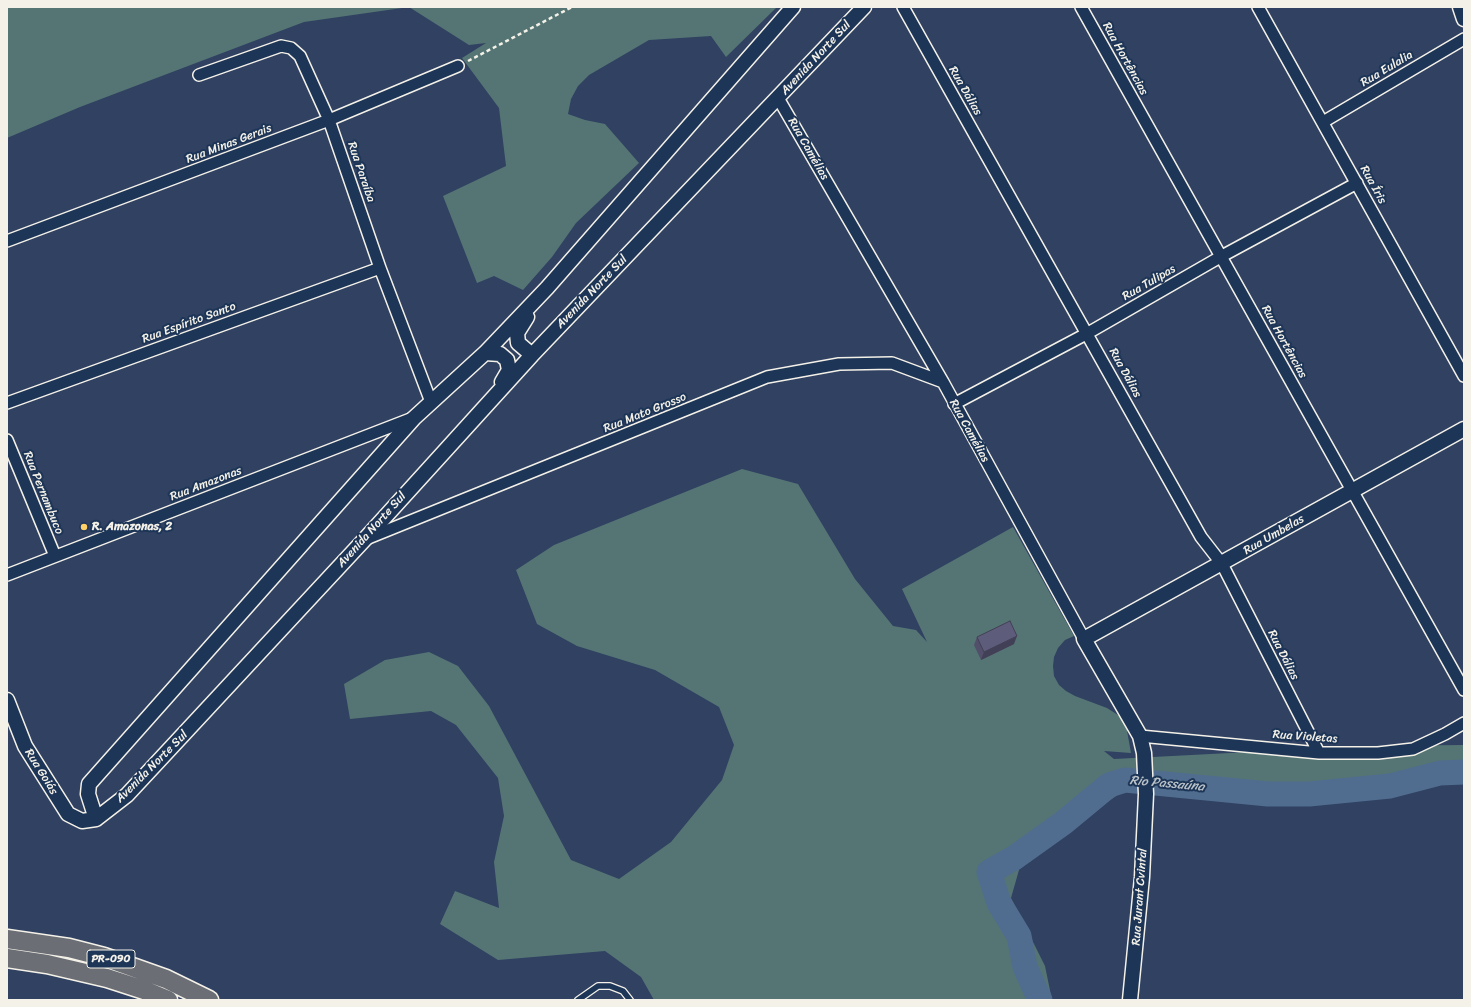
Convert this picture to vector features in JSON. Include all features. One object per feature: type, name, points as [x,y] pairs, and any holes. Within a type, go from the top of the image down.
[{"type":"main road","name":"PR-090","points":[[7,939],[69,948],[104,957],[166,979],[209,1000]]},
{"type":"main road","name":"PR-090","points":[[7,958],[47,964],[94,974],[144,990],[168,1000]]},
{"type":"street","points":[[96,819],[88,794],[89,784],[414,418],[485,353],[547,288],[793,7]]},
{"type":"street","name":"Avenida Norte Sul","points":[[96,819],[132,790],[365,539],[532,355],[864,7]]},
{"type":"street","name":"Rua Dálias","points":[[903,7],[1088,333],[1201,537],[1222,564],[1319,753]]},
{"type":"street","name":"Rua Hortências","points":[[1081,7],[1464,690]]},
{"type":"street","name":"Rua Íris","points":[[1258,7],[1324,122],[1464,376]]},
{"type":"street","points":[[1460,7],[1464,19]]},
{"type":"street","name":"Rua Eulalia","points":[[1324,122],[1464,38]]},
{"type":"street","name":"Rua Paraíba","points":[[199,75],[281,46],[291,48],[300,56],[329,120],[380,268],[431,402]]},
{"type":"street","name":"Rua Minas Gerais","points":[[7,241],[329,120],[458,66]]},
{"type":"street","name":"Rua Camélias","points":[[778,98],[943,382],[1084,639],[1140,736],[1144,753],[1145,769]]},
{"type":"street","name":"Rua Tulipas","points":[[954,404],[1088,333],[1222,256],[1357,183]]},
{"type":"street","name":"Rua Espírito Santo","points":[[7,403],[380,268]]},
{"type":"street","points":[[532,355],[518,343],[517,334],[547,288]]},
{"type":"street","points":[[485,353],[500,354],[507,360],[510,370],[487,404]]},
{"type":"street","name":"Rua Mato Grosso","points":[[365,539],[767,377],[839,364],[892,364],[943,382]]},
{"type":"street","name":"Rua Amazonas","points":[[7,575],[414,418]]},
{"type":"street","name":"Rua Umbelas","points":[[1084,639],[1464,429]]},
{"type":"street","name":"Rua Pernambuco","points":[[7,440],[55,556]]},
{"type":"street","name":"Rua Goiás","points":[[7,700],[25,746],[68,814],[82,821],[96,819]]},
{"type":"street","name":"Rua Violetas","points":[[1140,736],[1319,753],[1378,753],[1413,749],[1464,723]]},
{"type":"street","name":"Rua Jurant Cvintal","points":[[1130,1000],[1142,877],[1146,794],[1145,769]]},
{"type":"lane","points":[[578,1000],[598,986],[610,986],[623,991],[630,1000]]},
{"type":"path","points":[[458,66],[572,7]]},
{"type":"green space","points":[[7,7],[409,7],[304,22],[80,107],[7,138]]},
{"type":"green space","points":[[409,7],[777,7],[726,57],[711,36],[649,40],[589,75],[578,86],[571,99],[568,114],[585,120],[605,124],[639,163],[576,223],[552,257],[523,290],[494,276],[477,283],[443,196],[506,166],[499,108],[462,58],[486,43],[469,45]]},
{"type":"green space","points":[[742,469],[798,484],[855,579],[893,626],[916,630],[927,642],[902,589],[1013,527],[1074,636],[1065,640],[1058,648],[1054,657],[1054,676],[1059,685],[1075,696],[1107,708],[1118,715],[1126,725],[1131,753],[1104,751],[1114,759],[1365,746],[1464,745],[1464,779],[1304,792],[1138,782],[1023,856],[1011,898],[1045,966],[1052,1000],[654,1000],[641,977],[605,951],[498,960],[440,924],[455,891],[499,908],[494,862],[504,816],[498,778],[456,725],[431,711],[350,719],[344,684],[385,660],[429,652],[458,666],[489,706],[571,860],[619,879],[671,842],[722,780],[734,745],[719,707],[655,670],[577,646],[537,624],[516,570],[554,545]]},
{"type":"building","points":[[1010,621],[1017,636],[984,652],[977,637]]},
{"type":"waterway","name":"Rio Passaúna","points":[[1040,1000],[1025,967],[1019,936],[999,903],[989,872],[1014,858],[1063,823],[1109,785],[1125,780],[1268,794],[1309,794],[1390,786],[1440,773],[1464,772]]},
{"type":"place","name":"R. Amazonas, 2","points":[[84,527]]}]
